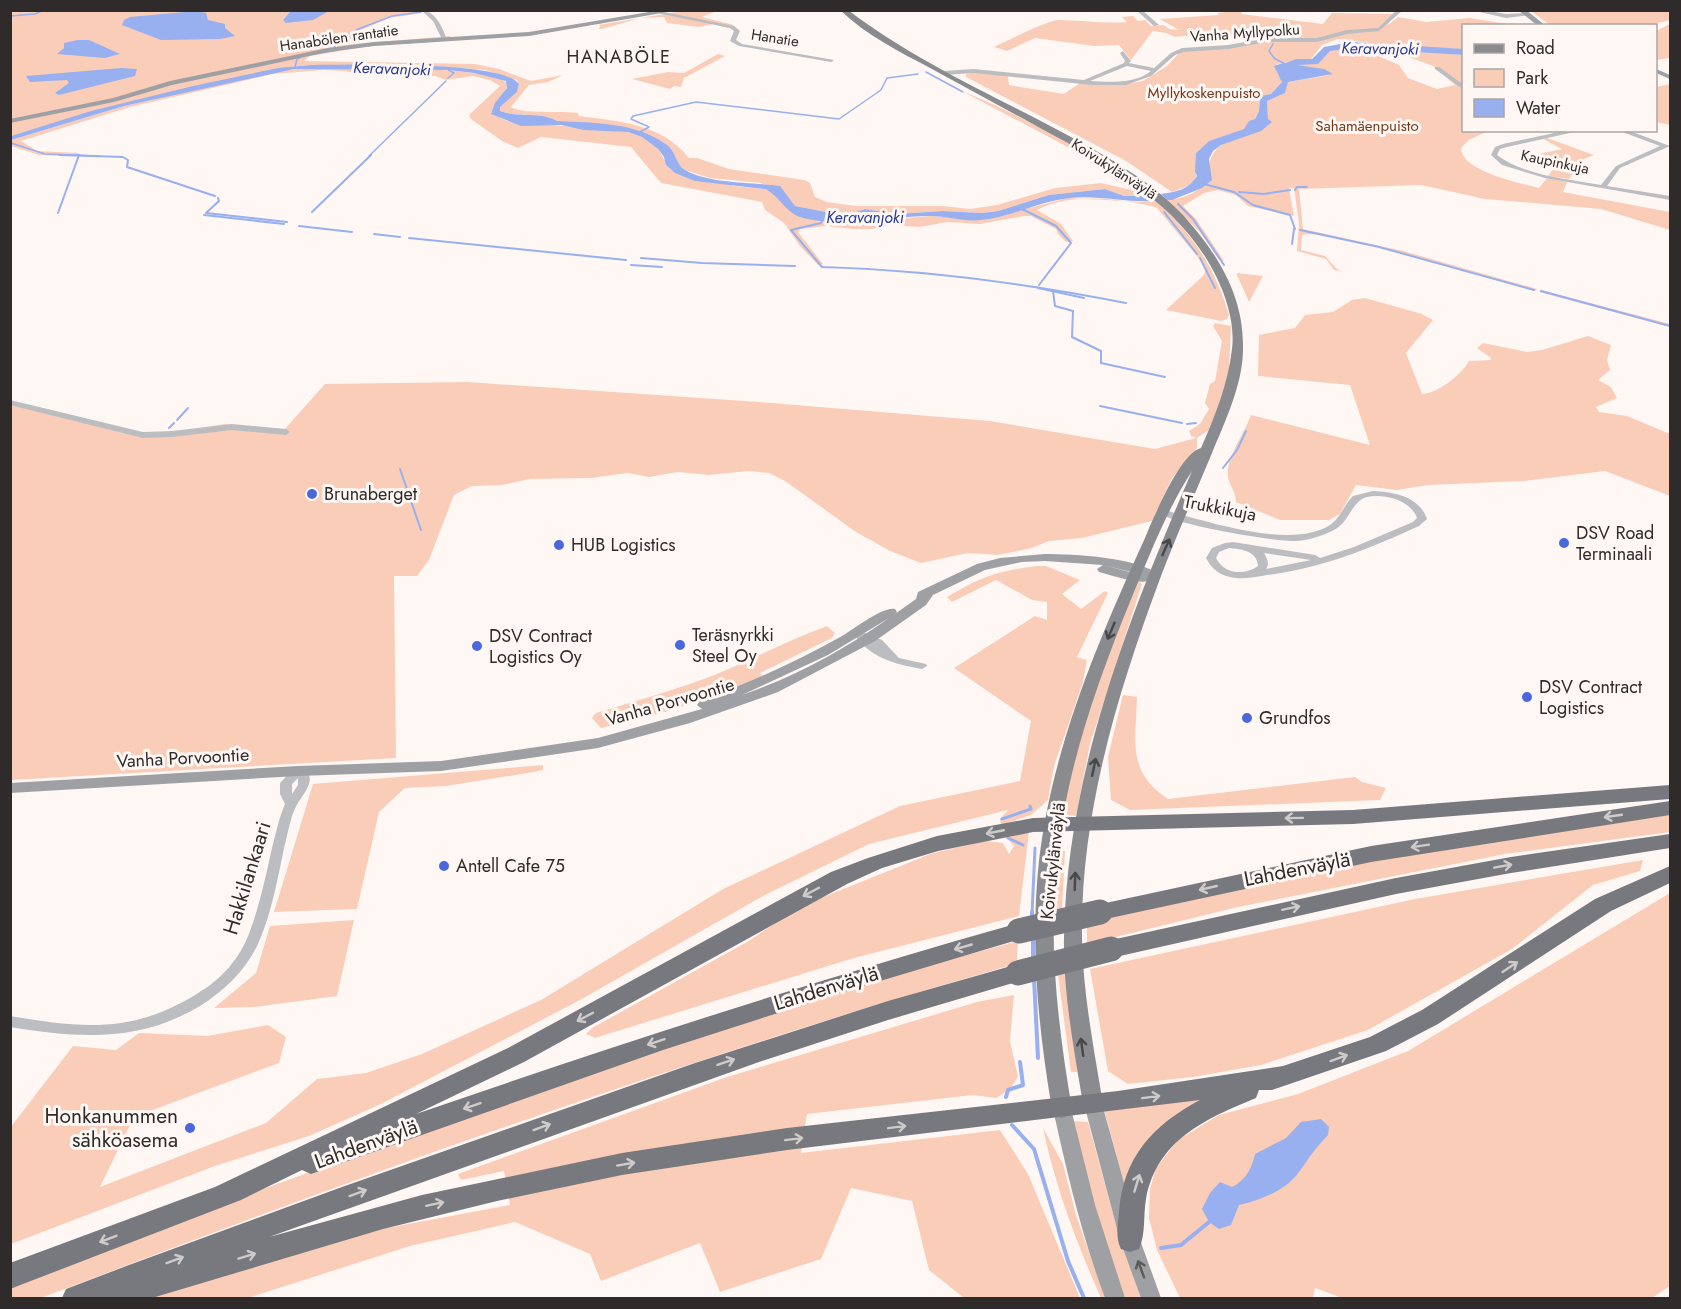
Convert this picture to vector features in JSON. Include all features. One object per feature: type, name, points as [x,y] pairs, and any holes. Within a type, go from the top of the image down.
[{"type":"highway","points":[[222,1196],[516,1054],[839,878],[875,863],[937,844],[1016,828],[1053,825],[1353,817],[1671,792]]},
{"type":"highway","name":"Lahdenväylä","points":[[10,1276],[222,1196],[675,1035],[817,990],[1019,931],[1243,880],[1371,854],[1671,807]]},
{"type":"highway","name":"Lahdenväylä","points":[[76,1299],[230,1238],[695,1072],[835,1027],[1018,973],[1111,949],[1396,886],[1511,865],[1671,841]]},
{"type":"highway","points":[[1130,1240],[1135,1188],[1144,1163],[1163,1137],[1196,1112],[1283,1076],[1378,1044],[1430,1017],[1603,905],[1671,874]]},
{"type":"highway","points":[[111,1299],[420,1207],[623,1164],[750,1145],[1210,1090],[1283,1076]]},
{"type":"main road","name":"Hanabölen rantatie","points":[[10,121],[84,107],[170,83],[311,53],[374,44],[529,34],[676,10]]},
{"type":"main road","name":"Koivukylänväylä","points":[[843,10],[885,39],[943,73],[1101,158],[1153,193],[1189,227],[1211,255],[1229,292],[1236,324],[1236,364],[1228,400],[1154,576],[1101,734],[1082,824],[1076,872],[1073,939],[1078,1019],[1093,1104],[1130,1240],[1151,1299]]},
{"type":"main road","name":"Koivukylänväylä","points":[[850,10],[885,39]]},
{"type":"main road","points":[[1521,10],[1540,24]]},
{"type":"main road","name":"Koivukylänväylä","points":[[1115,1299],[1095,1241],[1062,1109],[1048,1006],[1045,945],[1053,825],[1090,687],[1103,650],[1164,513],[1184,474],[1196,457],[1206,448]]},
{"type":"main road","name":"Vanha Porvoontie","points":[[10,788],[393,766],[441,766],[598,743],[717,710],[773,689],[921,602],[929,592],[973,570],[995,563],[1035,557],[1077,559],[1154,576]]},
{"type":"street","points":[[423,10],[435,20],[445,40]]},
{"type":"street","points":[[644,10],[661,13]]},
{"type":"street","points":[[1138,10],[1156,25]]},
{"type":"street","name":"Vanha Myllypolku","points":[[943,73],[974,71],[1082,82],[1126,83],[1145,78],[1173,54],[1188,48],[1228,47],[1267,40],[1317,40],[1347,32],[1379,29],[1401,10]]},
{"type":"street","points":[[1473,10],[1506,16],[1527,15]]},
{"type":"street","name":"Hanatie","points":[[661,13],[733,27],[736,31],[733,41],[741,45],[831,60]]},
{"type":"street","points":[[1123,53],[1128,61],[1126,64]]},
{"type":"street","points":[[1082,82],[1126,64],[1156,70]]},
{"type":"street","points":[[1437,68],[1456,85],[1462,87]]},
{"type":"street","name":"Kaupinkuja","points":[[1570,132],[1505,145],[1497,148],[1494,155],[1502,163],[1524,171],[1671,198]]},
{"type":"street","points":[[1626,132],[1667,146]]},
{"type":"street","points":[[1604,186],[1618,167],[1667,146]]},
{"type":"street","points":[[10,402],[143,435],[232,427],[286,432]]},
{"type":"street","points":[[1354,499],[1364,490]]},
{"type":"street","name":"Trukkikuja","points":[[1164,513],[1286,538],[1307,535],[1338,525],[1354,499],[1368,495],[1395,496],[1413,504],[1420,511],[1422,519],[1359,549],[1270,573],[1229,574],[1216,567],[1211,558],[1215,549],[1228,545],[1292,557],[1324,558]]},
{"type":"street","name":"Trukkikuja","points":[[1251,549],[1264,562],[1259,571],[1253,574]]},
{"type":"street","points":[[863,638],[879,654],[922,666]]},
{"type":"street","name":"Hakkilankaari","points":[[10,1021],[96,1031],[144,1026],[195,1003],[218,987],[239,964],[256,934],[291,804],[305,782],[304,777],[298,771]]},
{"type":"green space","points":[[719,10],[702,17],[734,25],[729,28],[713,24],[699,27],[667,23],[664,17],[641,18],[683,11]]},
{"type":"green space","name":"Myllykoskenpuisto","points":[[1243,10],[1241,14],[1323,24],[1332,13],[1393,14],[1388,25],[1398,17],[1426,22],[1470,18],[1508,24],[1462,24],[1462,49],[1420,49],[1338,39],[1322,45],[1311,59],[1277,64],[1282,82],[1271,94],[1260,96],[1259,111],[1255,119],[1249,121],[1245,129],[1209,141],[1196,153],[1195,180],[1172,192],[1126,161],[966,77],[966,74],[977,72],[1008,76],[1009,85],[1064,94],[1080,83],[1120,85],[1143,81],[1167,66],[1181,51],[1255,42],[1210,33],[1175,37],[1153,31],[1131,60],[1119,45],[1094,46],[1035,38],[1007,51],[994,47],[1037,27],[1059,20],[1127,22],[1122,17],[1133,16],[1138,21],[1145,20],[1151,26],[1164,25],[1169,29],[1179,30],[1160,19],[1219,15],[1217,13]]},
{"type":"green space","points":[[10,11],[416,11],[422,13],[389,18],[361,30],[362,34],[341,45],[450,36],[531,33],[534,35],[371,46],[310,56],[304,61],[475,64],[499,69],[531,81],[563,75],[548,82],[529,85],[511,107],[533,112],[578,113],[579,116],[639,126],[666,138],[678,146],[689,158],[697,158],[729,169],[804,180],[810,183],[815,197],[827,202],[856,206],[943,206],[970,209],[997,205],[1055,188],[1101,183],[1131,190],[1064,145],[962,91],[1060,138],[1151,196],[1124,196],[1105,189],[1049,195],[998,211],[982,213],[943,211],[897,214],[865,209],[853,213],[826,212],[795,206],[786,195],[761,183],[710,178],[685,170],[680,166],[671,148],[616,126],[557,121],[544,116],[500,111],[500,107],[517,92],[519,84],[517,80],[485,70],[450,67],[311,65],[290,67],[120,104],[11,136]]},
{"type":"green space","points":[[1531,11],[1670,11],[1670,20],[1654,24],[1549,24]]},
{"type":"green space","points":[[639,18],[602,29],[599,29],[598,25]]},
{"type":"green space","points":[[1670,24],[1670,58],[1657,60],[1657,30]]},
{"type":"green space","name":"Sahamäenpuisto","points":[[1361,47],[1462,55],[1462,132],[1486,132],[1469,140],[1461,148],[1464,156],[1471,163],[1493,175],[1539,188],[1547,178],[1567,182],[1563,192],[1670,212],[1670,230],[1601,209],[1485,199],[1421,185],[1299,189],[1303,229],[1403,251],[1537,289],[1535,291],[1376,247],[1342,239],[1302,235],[1301,250],[1325,256],[1337,269],[1343,271],[1334,270],[1326,259],[1297,251],[1299,223],[1294,188],[1289,188],[1294,216],[1248,206],[1236,195],[1218,190],[1204,193],[1183,206],[1196,219],[1224,261],[1220,261],[1199,231],[1167,200],[1186,196],[1207,182],[1211,177],[1212,155],[1226,142],[1267,126],[1271,122],[1268,120],[1267,101],[1281,95],[1288,82],[1330,75],[1308,67],[1292,66],[1301,63],[1318,63],[1332,49]],"holes":[[[1376,55],[1406,56],[1433,66],[1455,85],[1437,89],[1408,78],[1399,65]]]},
{"type":"green space","points":[[718,54],[725,56],[684,78],[681,87],[674,86],[670,89],[632,79],[668,72],[684,73]]},
{"type":"green space","points":[[306,68],[413,68],[474,73],[496,78],[508,84],[491,113],[507,121],[628,132],[642,137],[658,149],[670,169],[734,186],[765,189],[806,217],[822,222],[847,223],[932,216],[981,220],[1068,198],[1085,199],[1064,201],[1037,210],[1061,224],[1073,241],[1066,242],[1056,229],[1031,216],[980,224],[948,222],[919,227],[891,225],[872,229],[853,229],[827,226],[800,229],[798,232],[823,264],[818,265],[800,246],[784,223],[765,210],[762,202],[661,183],[631,147],[541,137],[518,148],[502,141],[471,119],[469,115],[500,86],[490,80],[473,76],[446,80],[435,76],[356,74],[323,70],[273,74],[130,107],[21,141],[37,151],[79,153],[77,156],[39,155],[11,146],[11,140],[124,106],[277,71]]},
{"type":"green space","points":[[1670,84],[1670,125],[1657,122],[1657,87]]},
{"type":"green space","points":[[1547,138],[1594,155],[1584,159],[1569,179],[1548,176],[1555,167],[1531,158],[1534,155],[1562,149],[1543,139]]},
{"type":"green space","points":[[1085,199],[1108,199],[1124,201]]},
{"type":"green space","points":[[1124,201],[1156,201],[1181,226],[1210,267],[1224,298],[1229,315],[1227,319],[1221,321],[1166,310],[1204,275],[1206,267],[1157,208]]},
{"type":"green space","points":[[1237,273],[1263,276],[1249,302],[1237,275]]},
{"type":"green space","points":[[1541,290],[1670,324],[1670,327],[1539,292]]},
{"type":"green space","points":[[1365,298],[1422,314],[1433,320],[1406,353],[1422,394],[1435,391],[1448,382],[1461,372],[1469,361],[1490,360],[1491,358],[1477,348],[1483,343],[1527,352],[1542,350],[1588,336],[1611,345],[1607,360],[1610,370],[1598,380],[1611,387],[1617,398],[1596,407],[1599,412],[1627,416],[1670,434],[1670,496],[1605,471],[1524,481],[1428,485],[1397,490],[1356,485],[1340,514],[1329,520],[1280,520],[1236,502],[1229,480],[1229,462],[1251,415],[1370,445],[1350,385],[1258,376],[1259,335],[1295,328],[1305,315],[1333,312],[1352,300]]},
{"type":"green space","points":[[1215,323],[1231,326],[1229,369],[1224,393],[1210,429],[1197,438],[1197,448],[1172,478],[1152,521],[1082,538],[1049,541],[1032,548],[998,555],[968,553],[921,563],[890,551],[856,532],[785,481],[769,473],[748,471],[709,475],[678,472],[649,477],[628,473],[591,478],[530,479],[502,485],[472,486],[454,495],[429,560],[417,576],[394,576],[396,758],[11,780],[12,405],[137,433],[168,433],[225,424],[283,431],[325,384],[468,382],[990,421],[1155,449],[1196,438],[1191,436],[1189,431],[1200,424],[1209,409],[1205,403],[1210,384],[1215,381],[1222,341],[1213,326]]},
{"type":"green space","points":[[1046,566],[1080,580],[1062,594],[1081,609],[1105,591],[1108,593],[1077,657],[1087,660],[1083,682],[1054,766],[1048,800],[1031,815],[1001,825],[1000,819],[1008,810],[869,844],[765,895],[580,1000],[381,1104],[309,1136],[215,1166],[11,1244],[10,1128],[73,1046],[116,1050],[139,1033],[207,1036],[268,1025],[286,1037],[279,1063],[134,1117],[100,1187],[266,1123],[317,1079],[366,1073],[422,1054],[541,1000],[723,889],[900,806],[1020,781],[1031,721],[954,668],[1035,616],[1047,620],[1047,602],[1032,600],[996,580],[952,602],[947,597],[990,576]]},
{"type":"green space","points":[[1139,581],[1142,584],[1090,744],[1076,816],[1063,814],[1084,724],[1104,666]]},
{"type":"green space","points":[[827,626],[835,633],[832,638],[760,673],[762,676],[723,693],[601,728],[592,718],[596,713],[661,694],[708,677]]},
{"type":"green space","points":[[1123,695],[1137,697],[1135,741],[1139,766],[1145,777],[1168,799],[1355,777],[1362,782],[1386,788],[1380,800],[1130,810],[1111,800],[1108,757]]},
{"type":"green space","points":[[543,765],[543,770],[534,772],[446,786],[405,788],[379,812],[357,909],[274,912],[313,784]]},
{"type":"green space","points":[[1670,813],[1670,832],[1505,854],[1238,907],[1087,944],[1087,924],[1109,918],[1383,858]]},
{"type":"green space","points":[[1029,832],[1019,916],[854,958],[595,1038],[586,1034],[592,1028],[747,942],[801,906],[933,853],[986,841],[1003,843],[1009,854],[1014,846],[1004,835]]},
{"type":"green space","points":[[1058,850],[1065,851],[1062,909],[1054,912]]},
{"type":"green space","points":[[1643,860],[1640,871],[1593,885],[1512,949],[1368,1030],[1261,1065],[1193,1077],[1128,1084],[1108,1071],[1090,969],[1415,899]]},
{"type":"green space","points":[[1670,893],[1670,1286],[1652,1298],[1342,1298],[1315,1288],[1313,1298],[1180,1298],[1157,1250],[1149,1218],[1150,1189],[1156,1168],[1178,1140],[1219,1115],[1298,1094],[1408,1051]]},
{"type":"green space","points":[[354,920],[337,996],[255,1007],[214,1008],[256,973],[270,926]]},
{"type":"green space","points":[[1018,941],[1017,961],[1008,966],[764,1040],[642,1080],[400,1164],[41,1298],[11,1298],[10,1283],[425,1130],[738,1023],[865,983]]},
{"type":"green space","points":[[1065,972],[1078,1072],[1071,1072],[1058,974]]},
{"type":"green space","points":[[1014,995],[1010,1041],[1018,1077],[1010,1089],[996,1098],[973,1095],[807,1114],[801,1153],[1000,1130],[1028,1174],[1080,1298],[964,1298],[929,1270],[912,1201],[851,1188],[821,1259],[720,1292],[700,1243],[601,1281],[590,1254],[515,1222],[410,1246],[248,1298],[145,1298],[365,1232],[510,1205],[504,1171],[461,1180],[458,1174],[727,1077],[977,1002]]},
{"type":"green space","points":[[1212,1096],[1125,1187],[1104,1109]]},
{"type":"green space","points":[[1072,1121],[1088,1122],[1115,1221],[1141,1298],[1125,1298],[1098,1220]]},
{"type":"green space","points":[[1043,1128],[1063,1164],[1076,1215],[1105,1298],[1101,1298],[1068,1214]]},
{"type":"water","points":[[292,10],[329,11],[313,20],[286,23],[283,20]]},
{"type":"water","points":[[196,11],[206,13],[208,20],[225,24],[225,28],[235,36],[220,39],[161,40],[122,25],[124,20],[130,17]]},
{"type":"water","points":[[89,40],[120,54],[105,58],[57,54],[64,48],[64,43]]},
{"type":"water","points":[[1283,63],[1324,69],[1333,74],[1288,82],[1285,93],[1267,101],[1268,119],[1272,122],[1261,131],[1221,145],[1213,151],[1209,159],[1212,180],[1202,188],[1167,200],[1161,194],[1181,190],[1197,176],[1196,153],[1209,141],[1244,129],[1249,121],[1255,119],[1259,111],[1260,96],[1271,94],[1282,82],[1274,66]]},
{"type":"water","points":[[311,65],[455,67],[507,76],[519,84],[517,92],[500,107],[500,111],[544,116],[557,121],[615,125],[642,132],[667,145],[682,168],[695,175],[718,180],[780,186],[795,206],[826,212],[853,213],[865,209],[897,214],[943,211],[982,213],[998,211],[1049,195],[1105,189],[1124,196],[1151,196],[1156,201],[1070,198],[1048,202],[1003,216],[975,220],[931,216],[849,222],[817,221],[795,215],[765,189],[695,181],[675,173],[666,165],[658,149],[642,137],[628,132],[584,130],[561,125],[521,126],[491,114],[495,103],[507,88],[506,81],[474,73],[448,70],[294,69],[124,106],[11,140],[11,136],[91,111],[278,68]]},
{"type":"water","points":[[121,68],[137,69],[135,76],[59,95],[55,93],[69,83],[67,80],[30,82],[26,76]]},
{"type":"water","points":[[1321,1119],[1329,1127],[1328,1135],[1293,1179],[1272,1194],[1239,1205],[1231,1225],[1219,1229],[1209,1222],[1202,1209],[1210,1193],[1220,1182],[1232,1187],[1237,1184],[1248,1173],[1255,1154],[1286,1138],[1301,1122]]},
{"type":"waterway","points":[[10,16],[35,14],[44,10]]},
{"type":"waterway","points":[[336,48],[333,45],[358,34],[356,30],[392,16],[421,12]]},
{"type":"waterway","points":[[1273,44],[1269,51],[1274,58],[1285,64]]},
{"type":"waterway","name":"Keravanjoki","points":[[1285,79],[1281,68],[1296,62],[1315,62],[1327,49],[1351,45],[1462,52]]},
{"type":"waterway","points":[[320,53],[338,50]]},
{"type":"waterway","points":[[295,67],[297,59],[301,57]]},
{"type":"waterway","name":"Keravanjoki","points":[[447,69],[454,73],[448,78]]},
{"type":"waterway","points":[[926,72],[963,92]]},
{"type":"waterway","points":[[640,132],[649,127],[631,119],[633,116],[696,102],[839,119],[881,90],[887,78],[918,74]]},
{"type":"waterway","points":[[369,156],[446,81]]},
{"type":"waterway","points":[[11,138],[11,143],[45,154],[79,155]]},
{"type":"waterway","points":[[60,155],[79,156]]},
{"type":"waterway","points":[[79,155],[99,156]]},
{"type":"waterway","points":[[312,212],[371,155]]},
{"type":"waterway","points":[[58,213],[79,156]]},
{"type":"waterway","points":[[79,156],[123,157],[128,160],[127,167],[215,196]]},
{"type":"waterway","points":[[1204,184],[1234,192],[1253,205],[1290,215],[1295,229]]},
{"type":"waterway","points":[[1295,190],[1297,187],[1307,187]]},
{"type":"waterway","points":[[1239,192],[1264,194],[1290,190]]},
{"type":"waterway","points":[[218,198],[219,201],[206,213],[287,222]]},
{"type":"waterway","points":[[1178,204],[1193,219],[1224,265]]},
{"type":"waterway","points":[[1022,209],[1056,226],[1071,243],[1039,285]]},
{"type":"waterway","points":[[1164,212],[1197,254]]},
{"type":"waterway","points":[[204,215],[284,224]]},
{"type":"waterway","points":[[823,218],[821,223],[791,230],[822,267],[899,271],[975,279],[1050,289],[1126,303]]},
{"type":"waterway","points":[[299,226],[352,232]]},
{"type":"waterway","points":[[1292,244],[1294,229]]},
{"type":"waterway","points":[[1300,230],[1379,247],[1534,290]]},
{"type":"waterway","points":[[374,234],[400,237]]},
{"type":"waterway","points":[[409,238],[626,260]]},
{"type":"waterway","points":[[641,258],[702,263],[795,266]]},
{"type":"waterway","points":[[1200,258],[1215,288]]},
{"type":"waterway","points":[[631,265],[662,267]]},
{"type":"waterway","points":[[1038,288],[1053,291]]},
{"type":"waterway","points":[[1053,291],[1084,298]]},
{"type":"waterway","points":[[1053,291],[1055,306],[1073,311],[1072,337],[1101,351],[1101,363],[1165,377]]},
{"type":"waterway","points":[[1541,291],[1670,326]]},
{"type":"waterway","points":[[1100,406],[1182,423]]},
{"type":"waterway","points":[[177,420],[188,408]]},
{"type":"waterway","points":[[169,428],[174,423]]},
{"type":"waterway","points":[[1187,424],[1196,423]]},
{"type":"waterway","points":[[1223,468],[1237,450],[1246,431]]},
{"type":"waterway","points":[[400,469],[421,530]]},
{"type":"waterway","points":[[1002,819],[1031,809],[1030,806]]},
{"type":"waterway","points":[[1008,838],[1023,845]]},
{"type":"waterway","points":[[1032,914],[1035,848]]},
{"type":"waterway","points":[[1033,936],[1033,960]]},
{"type":"waterway","points":[[1034,978],[1038,1058]]},
{"type":"waterway","points":[[1006,1097],[1008,1090],[1023,1085],[1020,1062]]},
{"type":"waterway","points":[[1012,1125],[1034,1149],[1068,1261],[1084,1298]]},
{"type":"waterway","points":[[1161,1248],[1181,1245],[1209,1222]]},
{"type":"place","name":"Brunaberget","points":[[312,494]]},
{"type":"place","name":"DSV Road Terminaali","points":[[1564,543]]},
{"type":"place","name":"HUB Logistics","points":[[559,545]]},
{"type":"place","name":"Teräsnyrkki Steel Oy","points":[[680,645]]},
{"type":"place","name":"DSV Contract Logistics Oy","points":[[477,646]]},
{"type":"place","name":"DSV Contract Logistics","points":[[1527,697]]},
{"type":"place","name":"Grundfos","points":[[1247,718]]},
{"type":"place","name":"Antell Cafe 75","points":[[444,866]]},
{"type":"place","name":"Honkanummen sähköasema","points":[[190,1128]]},
{"type":"district","name":"HANABÖLE","points":[[619,57]]}]
